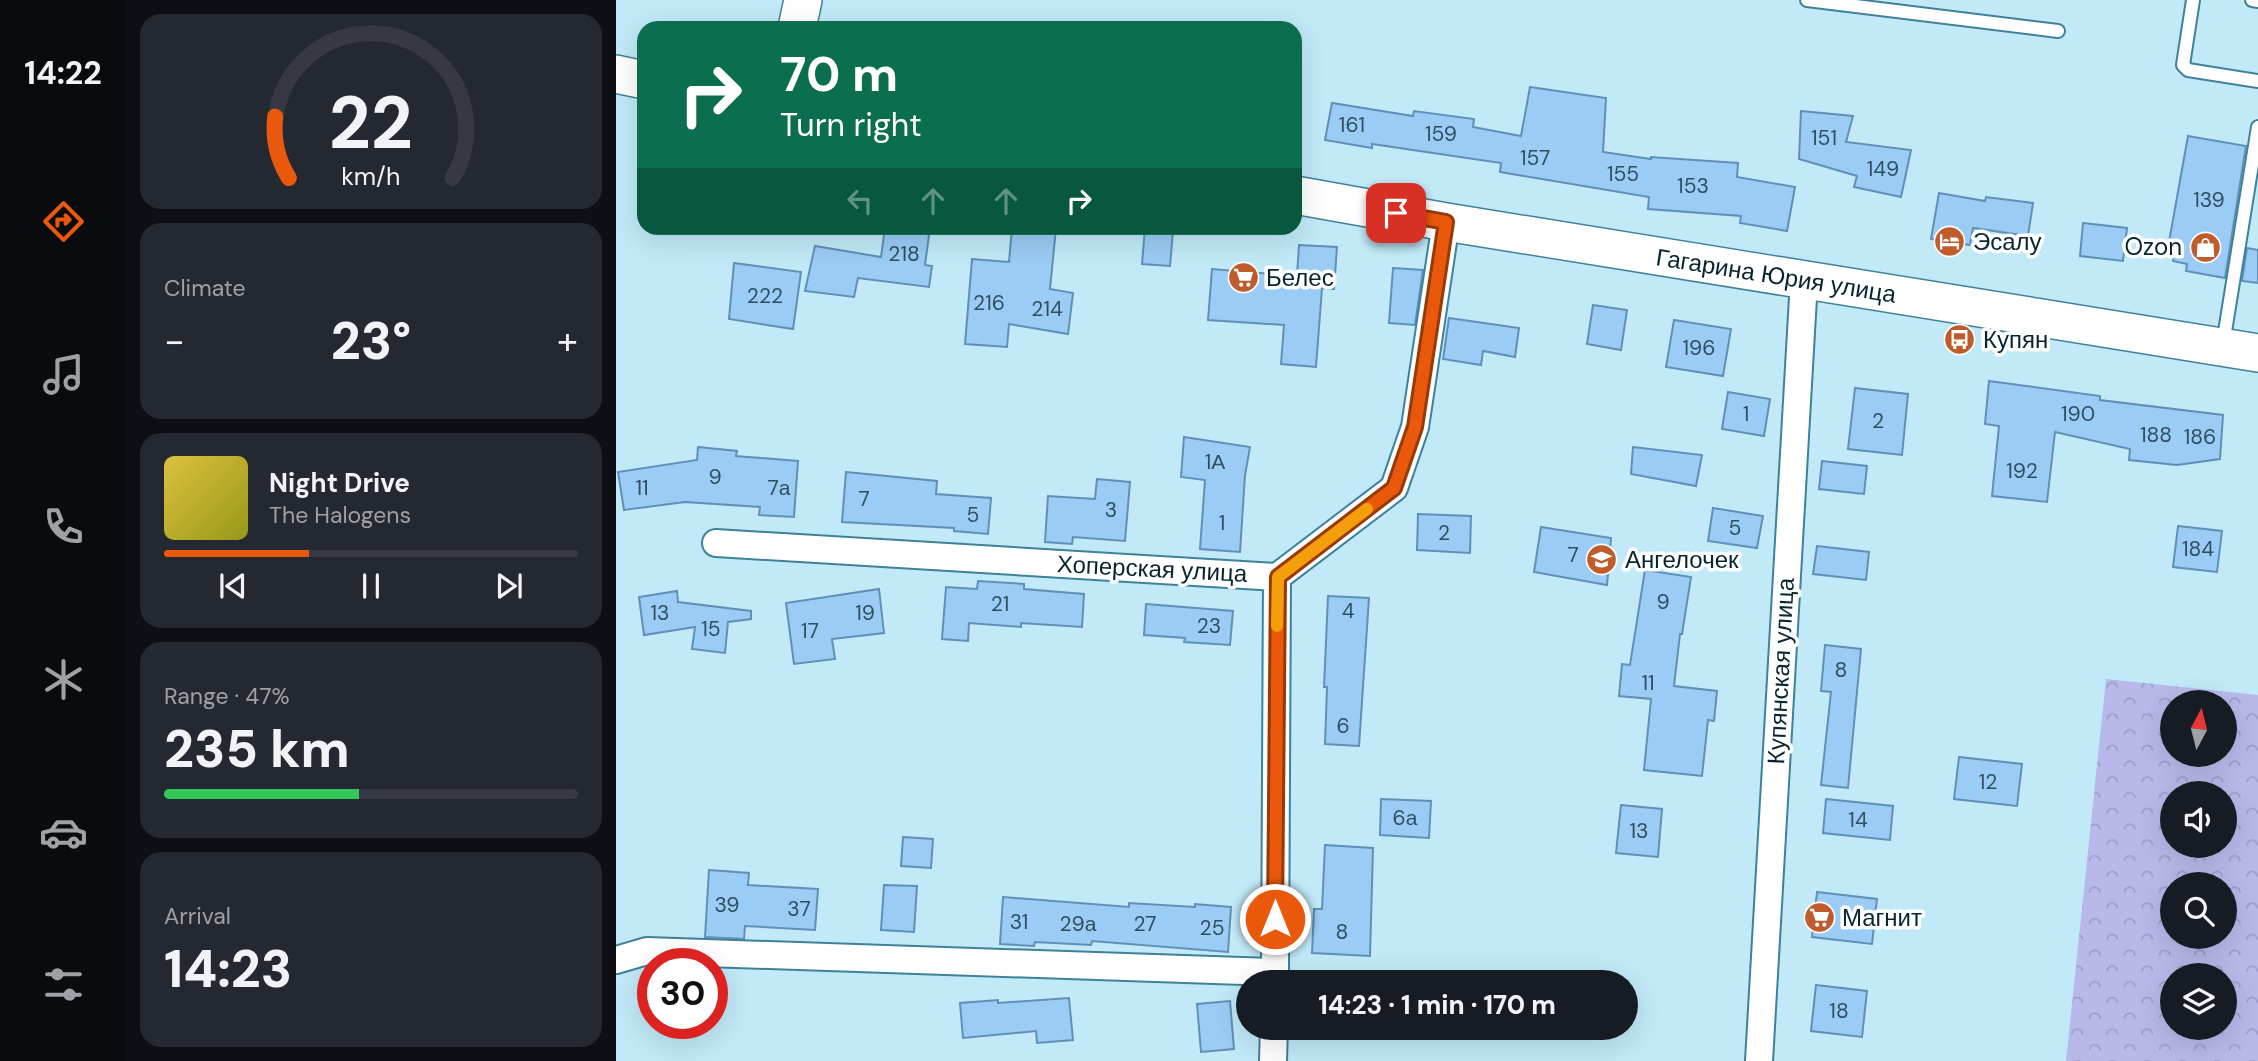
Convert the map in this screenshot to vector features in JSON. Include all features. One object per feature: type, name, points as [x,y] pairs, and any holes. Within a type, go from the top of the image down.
[{"type":"main road","points":[[798,21],[803,0]]},
{"type":"main road","points":[[616,74],[637,78]]},
{"type":"main road","name":"Гагарина Юрия улица","points":[[1302,196],[1446,222],[2258,353]]},
{"type":"street","points":[[1278,577],[1394,488],[1415,427],[1446,222]]},
{"type":"street","name":"Купянская улица","points":[[1759,1061],[1804,280]]},
{"type":"street","name":"Хоперская улица","points":[[716,543],[1278,577],[1275,970]]},
{"type":"street","name":"Хоперская улица","points":[[616,960],[647,951],[1236,975]]},
{"type":"street","points":[[1273,1061],[1274,1040]]},
{"type":"lane","points":[[1807,0],[2058,31]]},
{"type":"lane","points":[[2193,0],[2183,65],[2188,70],[2258,80]]},
{"type":"lane","points":[[2252,0],[2258,1]]},
{"type":"lane","points":[[2222,348],[2258,127]]},
{"type":"green space","points":[[2106,679],[2210,690],[2160,690],[2160,767],[2237,767],[2237,693],[2258,695],[2258,1061],[2066,1061]]},
{"type":"building","points":[[1530,87],[1606,98],[1603,152],[1651,159],[1738,163],[1737,177],[1795,187],[1787,231],[1740,223],[1741,216],[1648,209],[1649,197],[1500,172],[1501,163],[1372,144],[1372,148],[1325,140],[1332,103],[1413,116],[1414,111],[1474,119],[1473,127],[1521,136]]},
{"type":"building","points":[[1801,111],[1853,116],[1846,142],[1911,150],[1901,197],[1854,187],[1857,176],[1799,159]]},
{"type":"building","points":[[2188,136],[2246,146],[2225,278],[2186,271],[2187,264],[2173,261],[2174,255],[2167,253]]},
{"type":"building","points":[[1939,193],[1985,201],[1986,197],[2033,203],[2028,236],[1973,228],[1970,245],[1931,239]]},
{"type":"building","points":[[2083,223],[2127,228],[2123,261],[2080,256]]},
{"type":"building","points":[[884,235],[929,235],[925,265],[932,266],[929,287],[858,278],[854,297],[805,291],[815,246],[881,257]]},
{"type":"building","points":[[1011,235],[1055,235],[1050,289],[1073,293],[1068,334],[1009,324],[1007,347],[965,344],[972,259],[1009,262]]},
{"type":"building","points":[[1144,235],[1173,235],[1170,266],[1142,264]]},
{"type":"building","points":[[1299,245],[1337,247],[1334,289],[1322,288],[1316,367],[1281,364],[1284,325],[1208,320],[1212,269],[1297,276]]},
{"type":"building","points":[[2247,248],[2258,250],[2258,283],[2242,281]]},
{"type":"building","points":[[734,263],[801,272],[793,329],[729,319]]},
{"type":"building","points":[[1393,268],[1423,270],[1415,325],[1389,323]]},
{"type":"building","points":[[1593,305],[1627,310],[1621,350],[1587,344]]},
{"type":"building","points":[[1449,318],[1519,328],[1515,357],[1483,351],[1481,365],[1443,359]]},
{"type":"building","points":[[1674,320],[1731,329],[1723,376],[1666,367]]},
{"type":"building","points":[[1989,381],[2100,396],[2100,400],[2223,415],[2220,459],[2177,465],[2129,460],[2130,449],[2055,432],[2047,502],[1992,496],[1999,426],[1985,424]]},
{"type":"building","points":[[1855,388],[1908,394],[1902,455],[1848,449]]},
{"type":"building","points":[[1728,392],[1770,399],[1764,436],[1722,429]]},
{"type":"building","points":[[1184,437],[1250,447],[1245,475],[1240,552],[1200,549],[1205,480],[1181,477]]},
{"type":"building","points":[[698,447],[737,451],[736,456],[798,461],[794,517],[759,515],[760,507],[685,502],[624,510],[618,472],[697,460]]},
{"type":"building","points":[[1633,447],[1702,455],[1696,486],[1631,474]]},
{"type":"building","points":[[1822,461],[1867,466],[1864,494],[1819,489]]},
{"type":"building","points":[[846,472],[937,481],[936,494],[991,498],[988,534],[954,531],[954,528],[842,522]]},
{"type":"building","points":[[1097,479],[1130,482],[1125,541],[1073,537],[1072,544],[1045,542],[1048,496],[1095,499]]},
{"type":"building","points":[[1713,508],[1763,516],[1757,548],[1708,541]]},
{"type":"building","points":[[1418,514],[1471,516],[1470,553],[1417,550]]},
{"type":"building","points":[[2178,526],[2222,531],[2217,572],[2173,567]]},
{"type":"building","points":[[1541,527],[1611,538],[1607,585],[1534,572]]},
{"type":"building","points":[[1817,546],[1869,552],[1866,580],[1813,574]]},
{"type":"building","points":[[1645,570],[1691,577],[1674,686],[1717,691],[1714,721],[1708,720],[1702,776],[1644,770],[1651,699],[1619,696],[1622,664],[1630,665]]},
{"type":"building","points":[[978,581],[1024,584],[1024,589],[1084,594],[1082,627],[1021,623],[1021,627],[969,623],[968,641],[942,639],[946,587],[977,589]]},
{"type":"building","points":[[879,589],[884,633],[832,639],[835,659],[794,664],[786,603]]},
{"type":"building","points":[[677,591],[678,602],[751,611],[751,619],[728,622],[725,653],[692,649],[695,627],[644,635],[639,597]]},
{"type":"building","points":[[1328,596],[1369,598],[1359,746],[1325,744],[1327,687],[1324,687]]},
{"type":"building","points":[[1146,604],[1233,611],[1230,645],[1184,642],[1185,638],[1144,635]]},
{"type":"building","points":[[1825,645],[1861,649],[1848,788],[1821,785],[1831,692],[1821,691]]},
{"type":"building","points":[[1959,757],[2022,764],[2017,806],[1954,799]]},
{"type":"building","points":[[1381,799],[1431,801],[1429,838],[1380,835]]},
{"type":"building","points":[[1826,799],[1893,806],[1890,840],[1823,833]]},
{"type":"building","points":[[1621,805],[1662,809],[1658,857],[1616,853]]},
{"type":"building","points":[[903,837],[933,839],[931,868],[901,866]]},
{"type":"building","points":[[1325,845],[1373,848],[1370,956],[1312,953],[1314,909],[1322,909]]},
{"type":"building","points":[[709,870],[749,873],[748,885],[818,889],[815,930],[745,926],[744,939],[705,937]]},
{"type":"building","points":[[884,885],[917,886],[914,932],[881,930]]},
{"type":"building","points":[[1817,892],[1877,899],[1872,944],[1812,937]]},
{"type":"building","points":[[1003,897],[1129,907],[1129,903],[1231,907],[1228,952],[1092,941],[1091,945],[1035,942],[1034,946],[1000,944]]},
{"type":"building","points":[[1816,985],[1867,991],[1862,1037],[1811,1031]]},
{"type":"building","points":[[1069,998],[1073,1040],[1037,1043],[1036,1031],[963,1038],[960,1003]]},
{"type":"building","points":[[1230,1001],[1234,1049],[1201,1052],[1197,1004]]},
{"type":"slow traffic","points":[[1277,626],[1278,577],[1367,509]]},
{"type":"place","name":"Эсалу","points":[[1950,242]]},
{"type":"place","name":"Ozon","points":[[2205,247]]},
{"type":"place","name":"Белес","points":[[1243,278]]},
{"type":"place","name":"Купян","points":[[1960,340]]},
{"type":"place","name":"Ангелочек","points":[[1602,560]]},
{"type":"place","name":"Магнит","points":[[1819,918]]},
{"type":"route","points":[[1275,919],[1278,577],[1394,488],[1415,427],[1446,222],[1396,213]]}]
